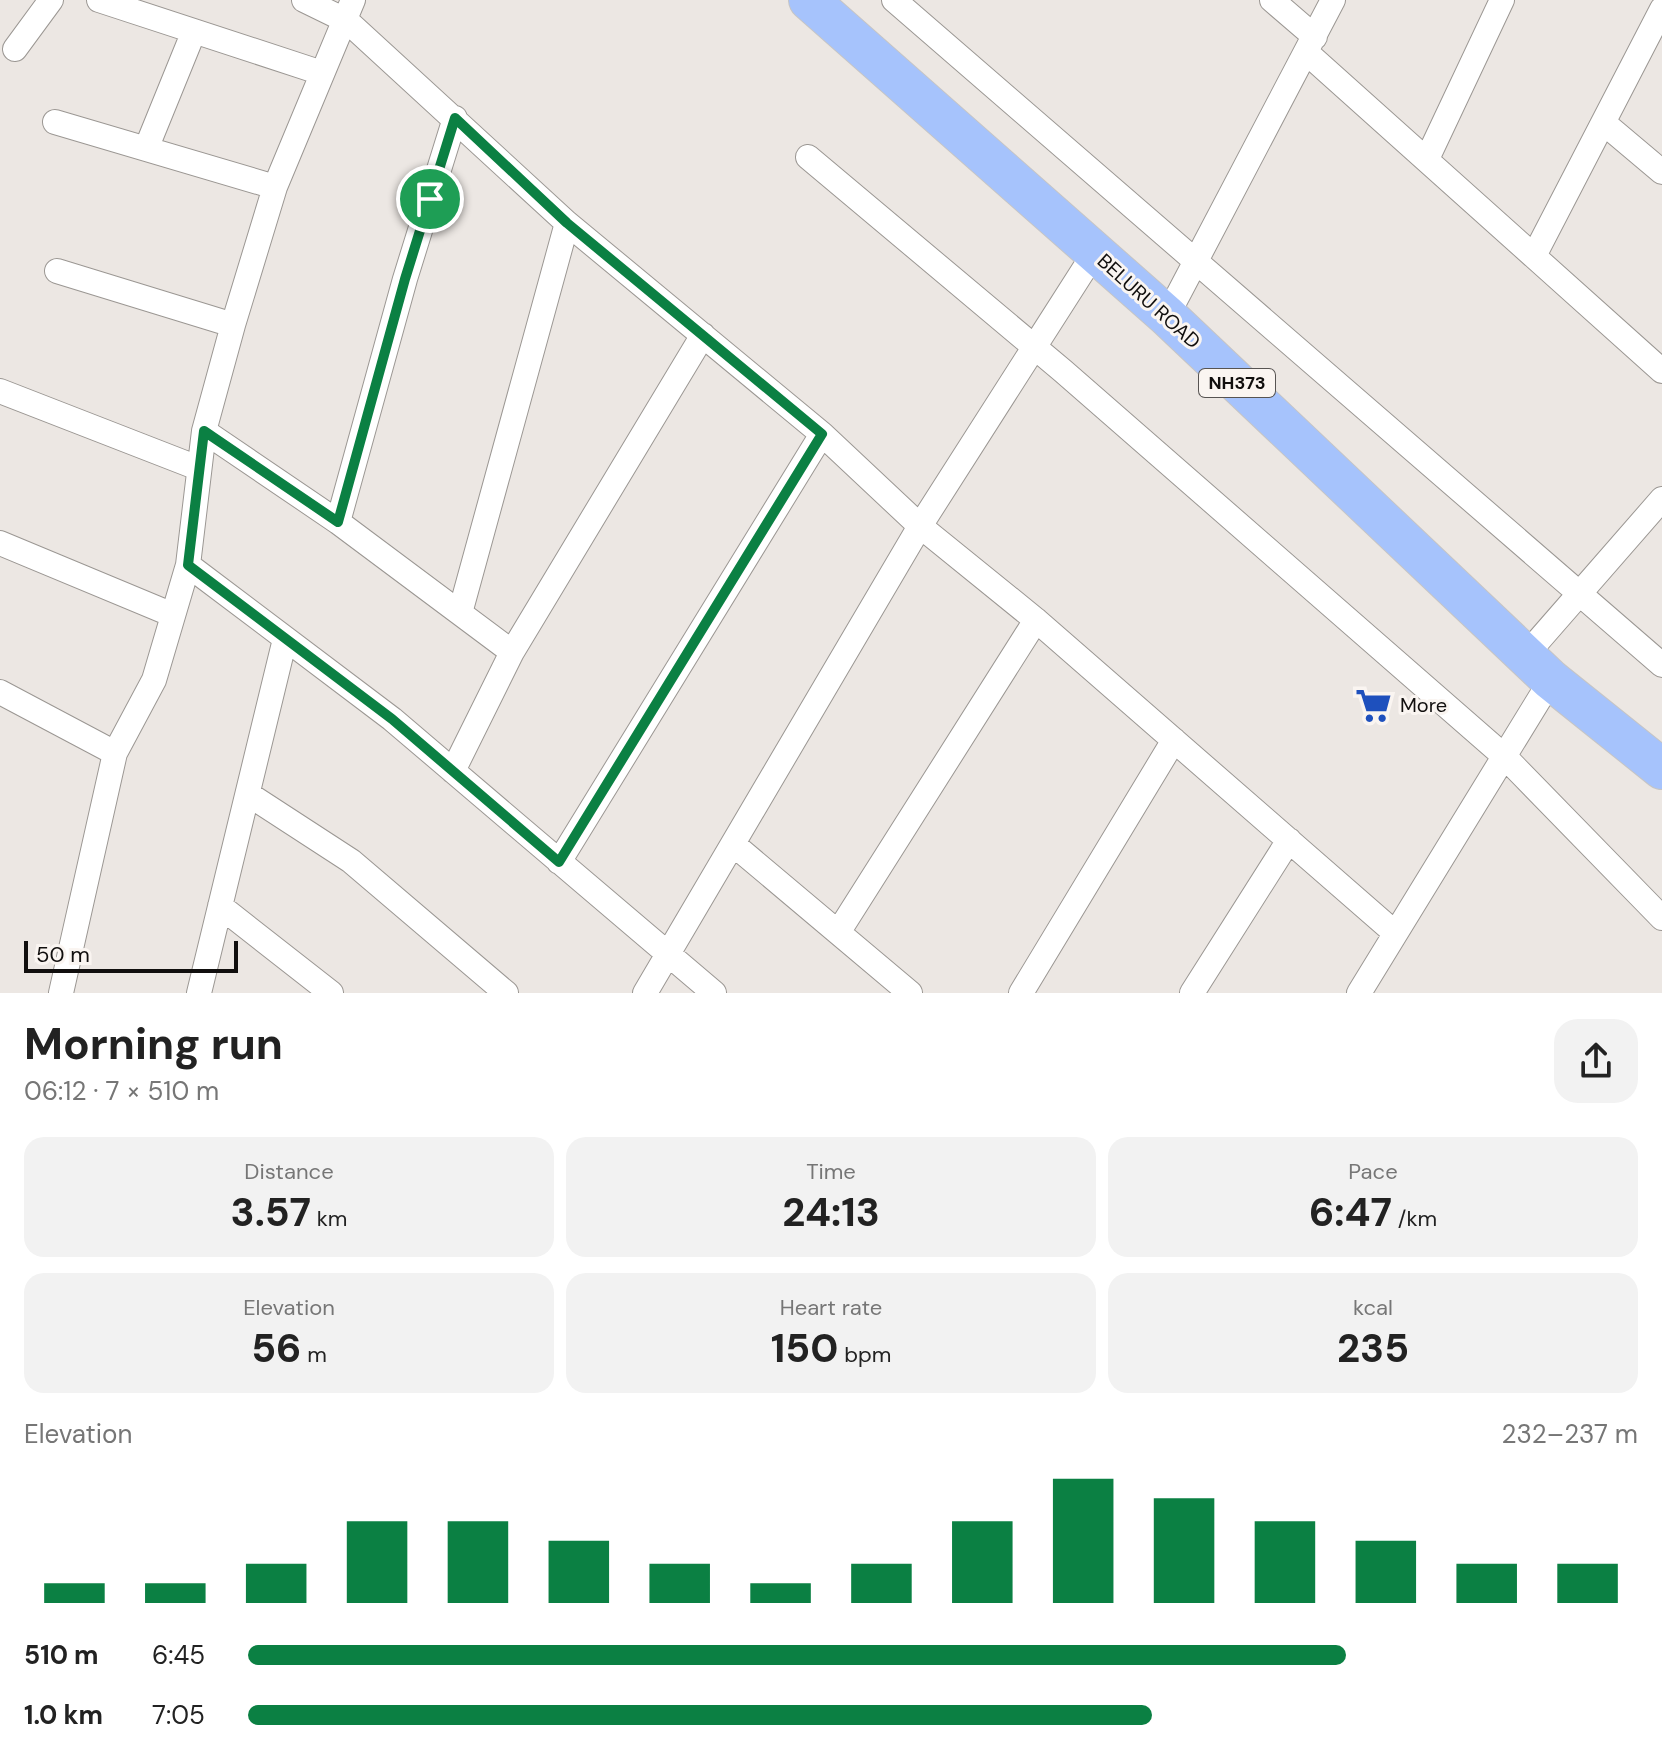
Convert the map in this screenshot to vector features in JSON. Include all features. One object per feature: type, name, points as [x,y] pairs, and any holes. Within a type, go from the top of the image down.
[{"type":"highway","name":"BELURU ROAD","points":[[809,0],[1167,316],[1538,668],[1662,769]]},
{"type":"street","points":[[15,49],[51,0]]},
{"type":"street","points":[[99,0],[322,73]]},
{"type":"street","points":[[304,0],[350,11],[455,118],[567,223],[822,434],[920,526],[1036,620],[1395,933]]},
{"type":"street","points":[[894,0],[1662,665]]},
{"type":"street","points":[[1272,0],[1311,45],[1427,159],[1662,371]]},
{"type":"street","points":[[1167,316],[1333,0]]},
{"type":"street","points":[[1427,159],[1502,0]]},
{"type":"street","points":[[1535,254],[1605,124],[1655,43],[1662,9]]},
{"type":"street","points":[[61,993],[115,753],[154,680],[188,565],[204,431],[233,325],[275,187],[350,11]]},
{"type":"street","points":[[146,149],[194,31]]},
{"type":"street","points":[[338,522],[405,279],[455,118]]},
{"type":"street","points":[[55,122],[275,187]]},
{"type":"street","points":[[1605,124],[1662,172]]},
{"type":"street","points":[[808,157],[1504,756],[1662,918]]},
{"type":"street","points":[[460,613],[567,223]]},
{"type":"street","points":[[645,993],[920,526],[1095,252]]},
{"type":"street","points":[[57,271],[233,325]]},
{"type":"street","points":[[453,771],[512,652],[703,335]]},
{"type":"street","points":[[0,391],[198,468]]},
{"type":"street","points":[[204,431],[338,522],[512,652]]},
{"type":"street","points":[[559,862],[822,434]]},
{"type":"street","points":[[1360,992],[1504,756],[1538,668],[1581,592],[1662,499]]},
{"type":"street","points":[[0,543],[173,615]]},
{"type":"street","points":[[188,565],[392,719],[714,993]]},
{"type":"street","points":[[839,931],[1036,620]]},
{"type":"street","points":[[199,993],[285,639]]},
{"type":"street","points":[[0,692],[115,753]]},
{"type":"street","points":[[1021,993],[1174,740]]},
{"type":"street","points":[[248,794],[351,861],[506,993]]},
{"type":"street","points":[[1192,993],[1289,840]]},
{"type":"street","points":[[733,844],[910,993]]},
{"type":"street","points":[[220,906],[331,993]]},
{"type":"place","name":"More","points":[[1374,705]]},
{"type":"route","points":[[455,118],[567,223],[822,434],[559,862],[392,719],[188,565],[204,431],[338,522],[430,199],[455,118]]}]
